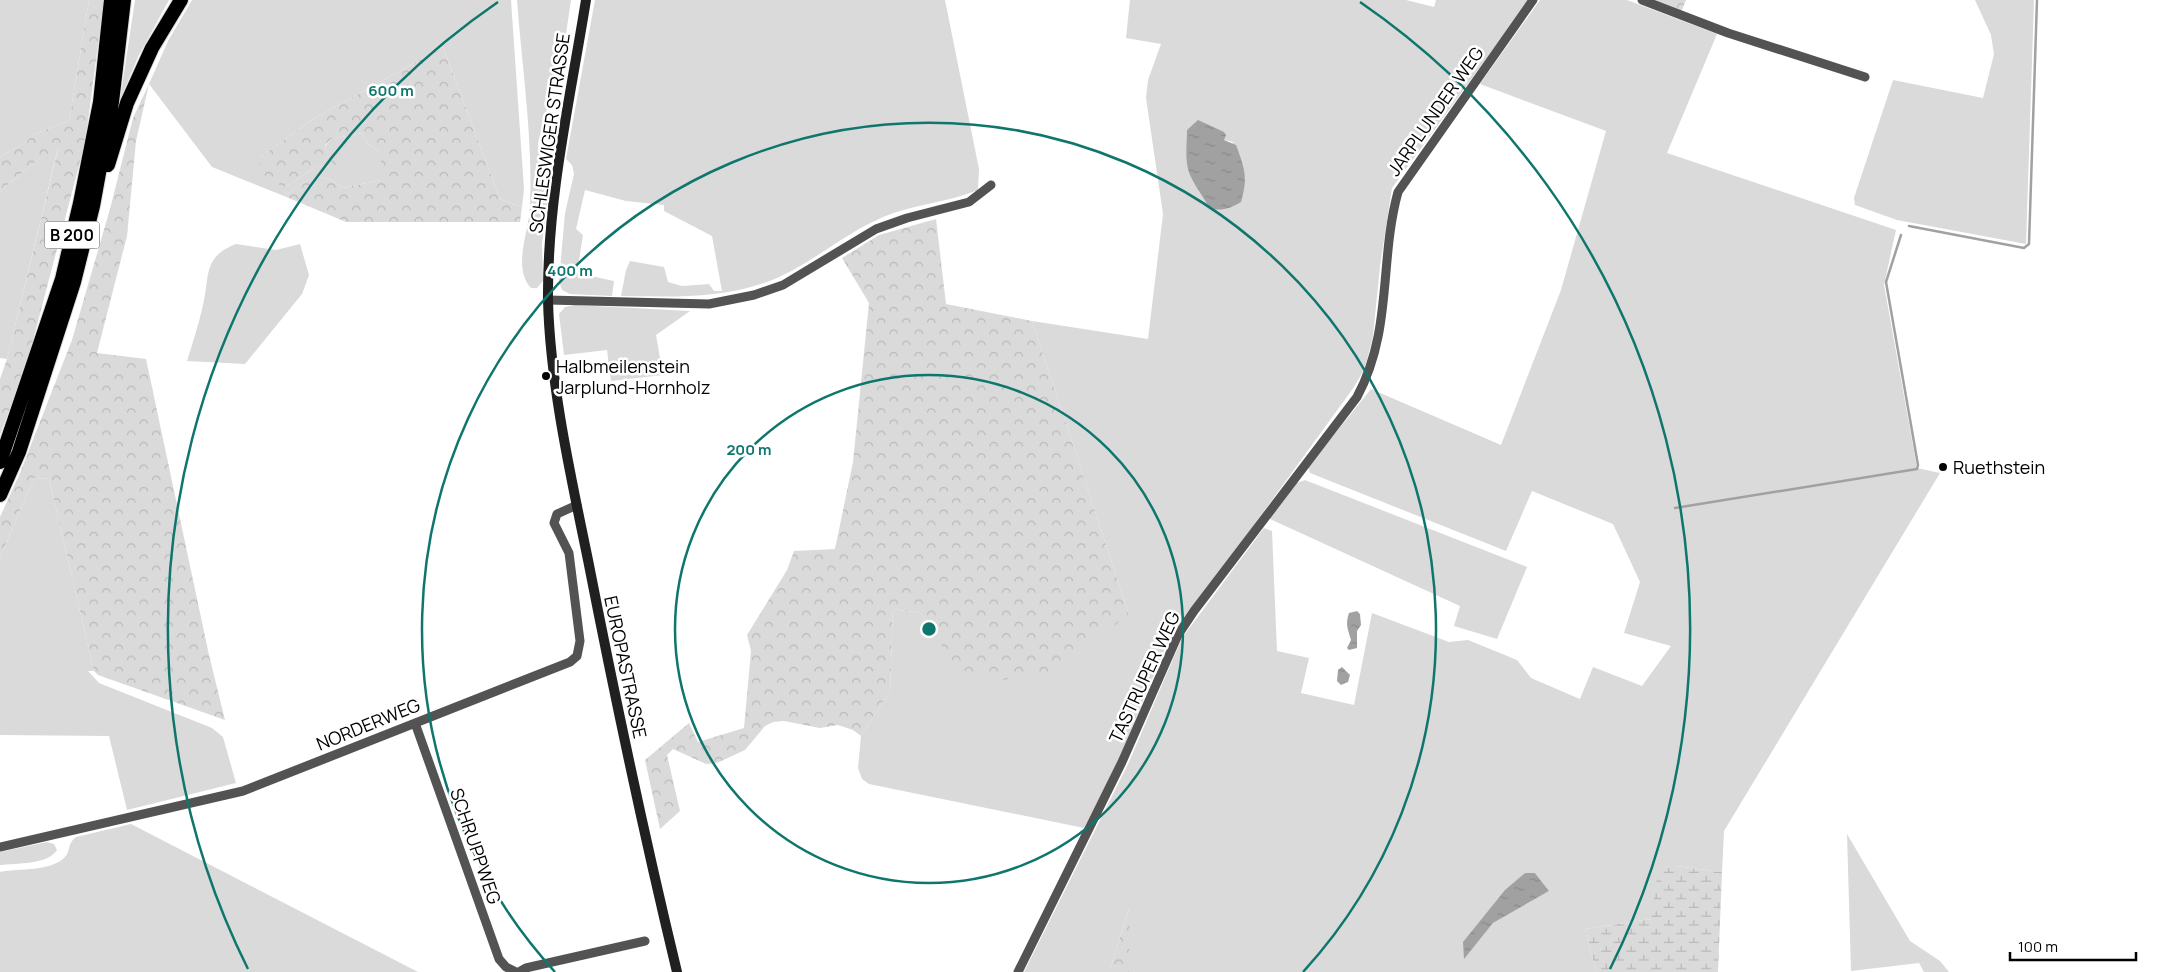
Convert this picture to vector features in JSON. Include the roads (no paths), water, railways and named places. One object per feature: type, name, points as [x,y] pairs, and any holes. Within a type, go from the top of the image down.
[{"type":"highway","name":"B 200","points":[[0,462],[62,278],[80,203],[100,102],[111,0]]},
{"type":"highway","name":"B 200","points":[[0,495],[19,452],[71,292],[93,206],[112,102],[124,0]]},
{"type":"highway","points":[[93,206],[127,103],[152,48],[181,0]]},
{"type":"main road","name":"SCHLESWIGER STRASSE","points":[[553,367],[548,300],[552,203],[586,0]]},
{"type":"main road","name":"EUROPASTRASSE","points":[[553,367],[577,505],[650,859],[677,972]]},
{"type":"street","name":"JARPLUNDER WEG","points":[[1357,397],[1368,376],[1378,341],[1392,217],[1398,192],[1534,0]]},
{"type":"street","points":[[1642,0],[1728,33],[1865,77]]},
{"type":"street","points":[[548,300],[709,304],[754,296],[783,284],[876,229],[907,218],[969,202],[991,185]]},
{"type":"street","name":"TASTRUPER WEG","points":[[1018,972],[1122,762],[1178,635],[1222,573],[1357,397]]},
{"type":"street","name":"NORDERWEG","points":[[0,846],[243,791],[570,662],[577,656],[580,641],[569,553],[554,522],[557,514],[577,505]]},
{"type":"street","name":"SCHRUPPWEG","points":[[415,723],[499,959],[506,967],[518,972],[526,968],[646,941]]},
{"type":"water","points":[[1198,120],[1224,132],[1226,135],[1224,140],[1236,145],[1239,153],[1245,180],[1241,202],[1230,208],[1218,210],[1209,208],[1189,172],[1186,154],[1187,130]]},
{"type":"water","points":[[1357,611],[1360,614],[1361,625],[1357,631],[1357,648],[1349,650],[1347,648],[1351,640],[1347,621],[1349,613]]},
{"type":"water","points":[[1342,667],[1350,675],[1348,682],[1341,685],[1337,681],[1338,670]]},
{"type":"water","points":[[1525,873],[1535,873],[1549,891],[1493,923],[1464,959],[1463,942],[1505,890]]},
{"type":"waterway","points":[[1909,226],[2024,248],[2029,244],[2037,0]]},
{"type":"waterway","points":[[1675,508],[1917,469],[1918,465],[1886,282],[1901,235]]},
{"type":"place","name":"Halbmeilenstein Jarplund-Hornholz","points":[[546,376]]},
{"type":"place","name":"Ruethstein","points":[[1943,467]]}]
